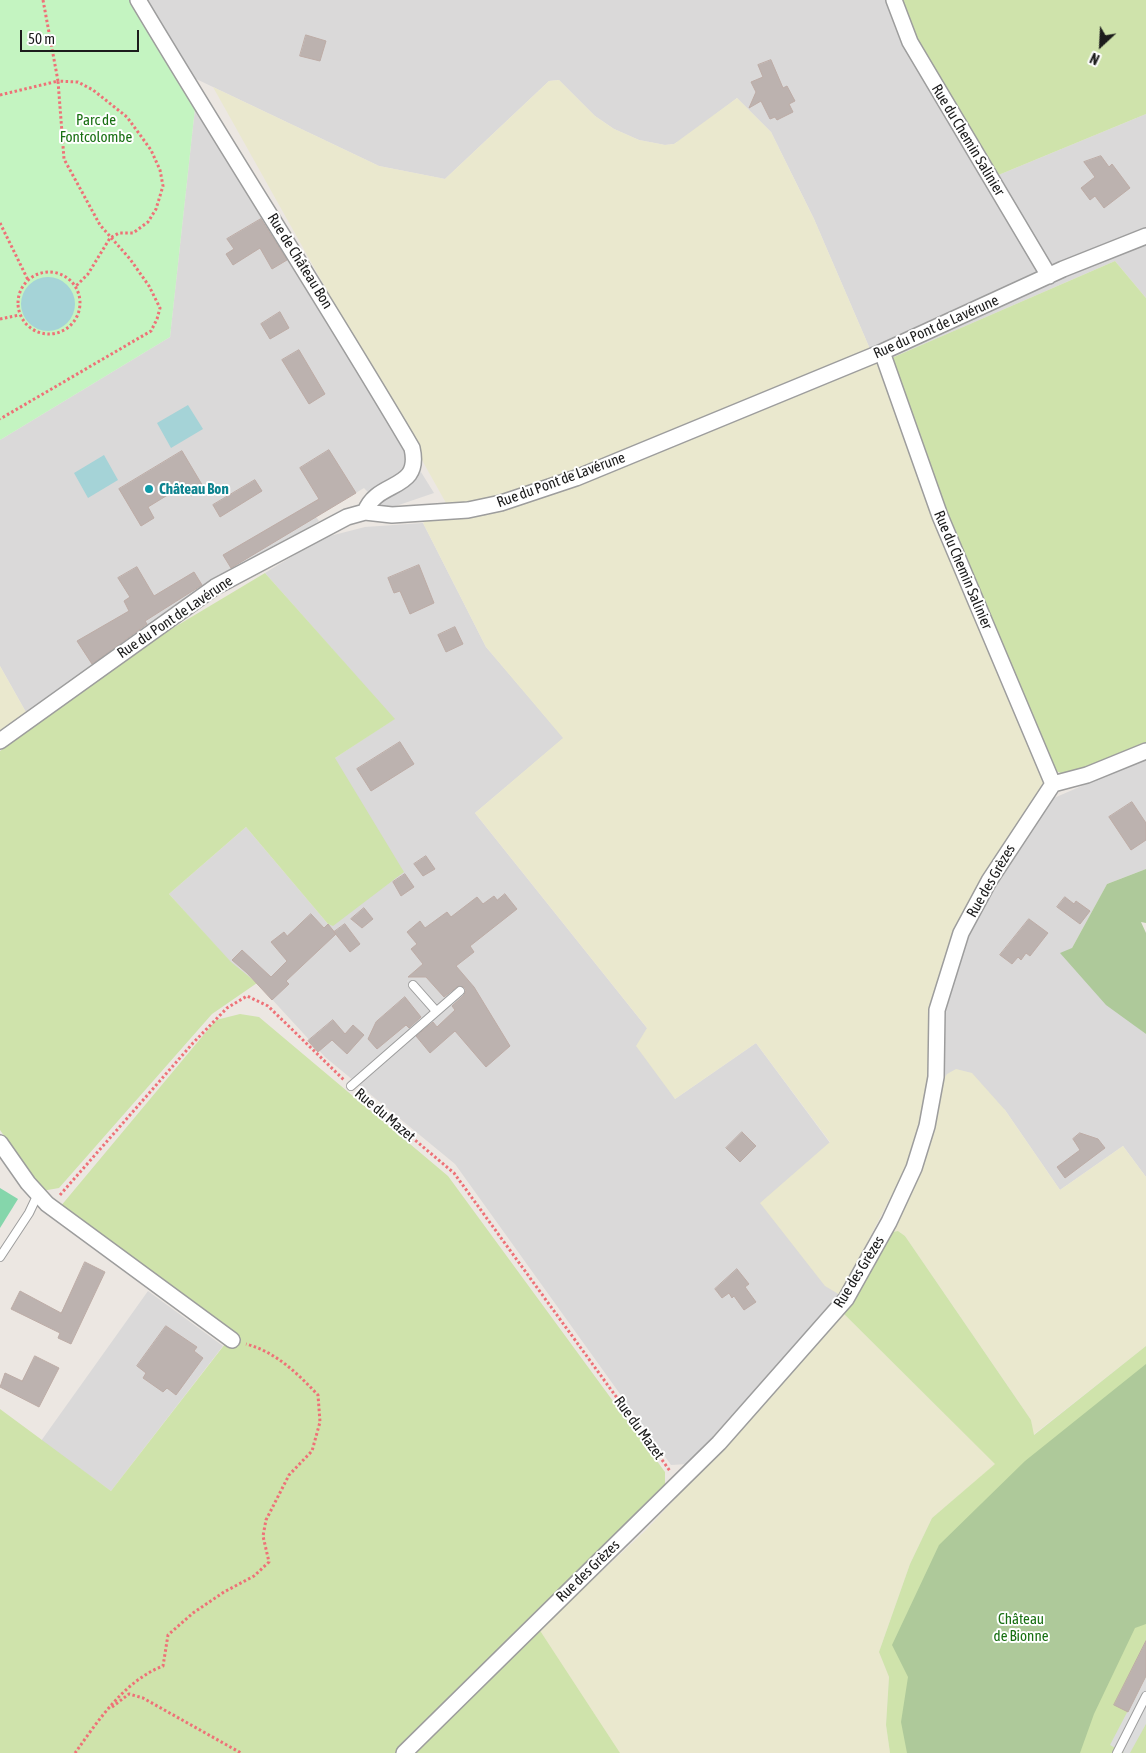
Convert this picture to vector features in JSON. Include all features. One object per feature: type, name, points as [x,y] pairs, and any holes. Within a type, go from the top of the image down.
[{"type":"street","name":"Rue de Château Bon","points":[[138,0],[190,87],[330,309],[412,448],[415,461],[411,474],[368,503],[365,512]]},
{"type":"street","name":"Rue du Chemin Salinier","points":[[894,0],[910,42],[1049,276]]},
{"type":"street","name":"Rue du Pont de Lavérune","points":[[0,740],[215,588],[347,517],[365,512],[392,515],[468,510],[501,502],[576,478],[882,352],[1049,276],[1146,236]]},
{"type":"street","name":"Rue du Chemin Salinier","points":[[882,352],[940,516],[1054,784]]},
{"type":"street","points":[[1054,784],[1087,775],[1146,751]]},
{"type":"street","name":"Rue des Grèzes","points":[[404,1753],[719,1443],[846,1299],[890,1222],[914,1168],[927,1126],[936,1077],[938,1010],[961,933],[989,881],[1054,784]]},
{"type":"street","points":[[0,1143],[42,1199],[232,1340]]},
{"type":"lane","points":[[413,985],[436,1011]]},
{"type":"lane","points":[[351,1086],[460,991]]},
{"type":"lane","points":[[0,1257],[29,1213],[42,1199]]},
{"type":"lane","points":[[1117,1753],[1146,1696]]},
{"type":"path","points":[[0,419],[150,331],[157,319],[160,308],[140,272],[100,225],[64,159],[58,81],[43,0]]},
{"type":"path","points":[[0,95],[58,81],[78,82],[93,90],[127,117],[151,150],[160,170],[163,186],[161,196],[148,222],[133,233],[119,233],[110,238],[88,274],[76,286]]},
{"type":"path","points":[[0,223],[28,280]]},
{"type":"path","points":[[41,273],[55,273],[68,279],[76,286],[80,301],[79,312],[66,329],[46,335],[35,332],[26,326],[19,315],[18,297],[28,280],[41,273]]},
{"type":"path","points":[[0,319],[19,315]]},
{"type":"path","name":"Rue du Mazet","points":[[42,1199],[60,1195],[193,1043],[227,1008],[247,996],[268,1006],[311,1050],[351,1086],[454,1173],[678,1483]]},
{"type":"path","points":[[75,1753],[105,1711],[148,1672],[163,1666],[168,1635],[193,1613],[224,1592],[254,1576],[269,1562],[263,1536],[266,1520],[289,1475],[312,1451],[320,1422],[318,1395],[292,1367],[258,1347],[232,1340]]},
{"type":"path","points":[[105,1711],[129,1694],[143,1698],[241,1753]]},
{"type":"shaded area","points":[[131,0],[899,0],[996,176],[1146,114],[1146,298],[1115,261],[887,360],[870,349],[814,219],[771,132],[737,98],[687,137],[674,144],[665,145],[639,140],[614,129],[595,116],[559,80],[549,81],[445,179],[379,166],[171,67]]},
{"type":"shaded area","points":[[559,80],[595,116],[614,129],[639,140],[665,145],[674,144],[737,98],[771,132],[814,219],[870,349],[887,360],[1054,770],[935,996],[928,1040],[929,1077],[916,1148],[840,1295],[825,1286],[760,1203],[830,1142],[756,1043],[675,1099],[636,1046],[647,1028],[475,813],[563,738],[486,647],[423,523],[446,503],[213,87],[379,166],[445,179],[549,81]]},
{"type":"shaded area","points":[[195,108],[434,493],[390,508],[380,505],[364,488],[316,517],[319,521],[149,628],[27,714],[0,666],[0,440],[170,337]]},
{"type":"shaded area","points":[[423,523],[486,647],[564,738],[475,813],[647,1028],[675,1099],[756,1043],[830,1143],[840,1295],[688,1464],[671,1465],[455,1164],[325,1057],[257,983],[230,962],[169,894],[246,827],[328,924],[335,758],[394,719],[265,573],[322,538],[365,527]]},
{"type":"shaded area","points":[[0,666],[27,714],[0,733]]},
{"type":"shaded area","points":[[1146,758],[1146,869],[1107,884],[1072,948],[1136,1026],[1146,1034],[1146,1177],[1123,1146],[1060,1190],[1005,1110],[941,1083],[944,1004],[956,964],[977,912],[1017,848],[1054,798]]},
{"type":"shaded area","points":[[956,1069],[972,1073],[1005,1110],[1060,1190],[1123,1146],[1146,1177],[1146,1346],[1033,1435],[1031,1420],[905,1236],[898,1231],[887,1233],[941,1083],[947,1074]]},
{"type":"shaded area","points":[[148,1291],[223,1346],[111,1491],[41,1441]]},
{"type":"shaded area","points":[[843,1313],[996,1464],[932,1518],[910,1564],[879,1652],[889,1677],[886,1725],[890,1753],[619,1753],[538,1631],[646,1530],[765,1402]]},
{"type":"shaded area","points":[[1146,1676],[1146,1724],[1130,1753],[1124,1753],[1110,1745]]},
{"type":"green space","name":"Parc de Fontcolombe","points":[[0,0],[131,0],[195,108],[170,337],[0,440]]},
{"type":"green space","points":[[899,0],[1146,0],[1146,114],[996,176],[916,41]]},
{"type":"green space","points":[[1115,261],[1146,298],[1146,746],[1075,776],[1065,775],[1054,770],[959,556],[887,360]]},
{"type":"green space","points":[[265,573],[395,719],[335,758],[404,872],[333,926],[328,924],[246,827],[169,894],[231,962],[257,983],[212,1014],[59,1188],[42,1191],[0,1130],[0,751],[148,643]]},
{"type":"green space","points":[[1146,869],[1146,923],[1141,922],[1146,933],[1146,1034],[1106,1005],[1060,953],[1072,948],[1107,884]]},
{"type":"green space","points":[[240,1014],[259,1017],[448,1176],[665,1472],[665,1487],[397,1753],[0,1753],[0,1409],[111,1491],[232,1335],[60,1207],[216,1020]]},
{"type":"green space","points":[[0,1188],[18,1199],[0,1228]]},
{"type":"green space","name":"Château de Bionne","points":[[898,1231],[905,1236],[1031,1420],[1034,1435],[1146,1346],[1146,1753],[890,1753],[886,1725],[889,1677],[879,1652],[910,1564],[932,1518],[995,1464],[843,1313],[887,1233]]},
{"type":"green space","name":"Château de Bionne","points":[[1146,1364],[1146,1624],[1135,1628],[1094,1714],[1080,1753],[907,1753],[901,1722],[908,1677],[892,1645],[939,1545],[1025,1461]]},
{"type":"green space","points":[[535,1623],[620,1753],[404,1753]]},
{"type":"water","points":[[48,277],[58,279],[67,285],[73,294],[75,304],[73,314],[67,323],[58,329],[48,331],[38,329],[29,323],[23,314],[21,304],[23,294],[29,285],[38,279]]},
{"type":"water","points":[[188,405],[203,429],[171,448],[157,423]]},
{"type":"water","points":[[104,455],[118,480],[88,498],[74,473]]},
{"type":"building","points":[[306,35],[326,41],[320,61],[300,56]]},
{"type":"building","points":[[771,60],[783,88],[787,86],[795,101],[789,104],[793,112],[777,120],[775,117],[770,119],[761,101],[749,108],[756,92],[751,82],[763,77],[758,65]]},
{"type":"building","points":[[1101,156],[1109,167],[1112,164],[1130,188],[1104,208],[1095,196],[1090,200],[1081,188],[1095,177],[1084,162]]},
{"type":"building","points":[[261,219],[287,260],[272,269],[260,248],[233,265],[226,254],[234,249],[227,239]]},
{"type":"building","points":[[280,312],[289,328],[270,339],[261,324]]},
{"type":"building","points":[[299,350],[325,394],[309,404],[282,360]]},
{"type":"building","points":[[329,450],[356,493],[231,568],[223,555],[319,499],[300,468]]},
{"type":"building","name":"Château Bon","points":[[182,451],[204,488],[191,496],[184,485],[148,507],[154,518],[141,526],[119,489]]},
{"type":"building","points":[[255,480],[262,491],[220,517],[213,505]]},
{"type":"building","points":[[419,565],[434,603],[410,614],[400,591],[394,593],[388,578]]},
{"type":"building","points":[[137,567],[154,596],[194,572],[202,585],[145,621],[147,624],[92,664],[77,641],[129,611],[124,601],[130,597],[118,578]]},
{"type":"building","points":[[455,627],[463,644],[446,652],[438,635]]},
{"type":"building","points":[[400,742],[414,764],[371,791],[357,769]]},
{"type":"building","points":[[1132,802],[1146,823],[1146,840],[1131,850],[1109,817]]},
{"type":"building","points":[[426,856],[435,869],[423,876],[414,864]]},
{"type":"building","points":[[405,874],[414,887],[401,896],[393,882]]},
{"type":"building","points":[[505,894],[517,909],[470,946],[474,952],[456,966],[474,987],[510,1046],[486,1067],[455,1031],[430,1053],[416,1036],[433,1022],[437,1027],[455,1010],[452,1006],[464,995],[466,990],[464,987],[458,986],[444,997],[426,977],[408,977],[423,964],[411,949],[417,944],[407,932],[420,921],[425,928],[447,912],[451,917],[477,897],[483,904],[494,896],[497,900]]},
{"type":"building","points":[[1065,897],[1074,904],[1076,901],[1090,911],[1080,924],[1057,907]]},
{"type":"building","points":[[364,908],[373,919],[362,928],[351,919]]},
{"type":"building","points":[[311,914],[324,928],[328,924],[336,934],[286,981],[289,984],[272,1000],[232,960],[242,950],[271,977],[287,961],[271,942],[284,932],[287,936]]},
{"type":"building","points":[[1029,919],[1048,933],[1030,956],[1026,953],[1021,960],[1018,957],[1012,964],[1000,955]]},
{"type":"building","points":[[345,924],[360,944],[350,952],[334,932]]},
{"type":"building","points":[[405,997],[421,1017],[409,1028],[406,1025],[377,1049],[368,1039],[376,1022]]},
{"type":"building","points":[[333,1020],[345,1034],[353,1025],[364,1035],[347,1054],[332,1040],[318,1052],[308,1041]]},
{"type":"building","points":[[742,1132],[756,1146],[740,1162],[726,1148]]},
{"type":"building","points":[[1080,1133],[1098,1139],[1105,1148],[1065,1178],[1057,1167],[1080,1150],[1073,1139]]},
{"type":"building","points":[[85,1262],[105,1272],[71,1344],[58,1338],[60,1333],[11,1309],[20,1291],[61,1313]]},
{"type":"building","points":[[737,1269],[749,1284],[745,1287],[756,1302],[744,1310],[734,1296],[732,1298],[729,1293],[722,1298],[715,1289]]},
{"type":"building","points":[[166,1326],[197,1347],[194,1351],[203,1358],[176,1395],[167,1388],[163,1392],[143,1378],[146,1373],[137,1366]]},
{"type":"building","points":[[35,1356],[59,1368],[39,1407],[0,1387],[5,1373],[22,1381]]},
{"type":"building","points":[[1146,1641],[1146,1676],[1128,1712],[1114,1705]]},
{"type":"place","name":"Château Bon","points":[[149,489]]}]
